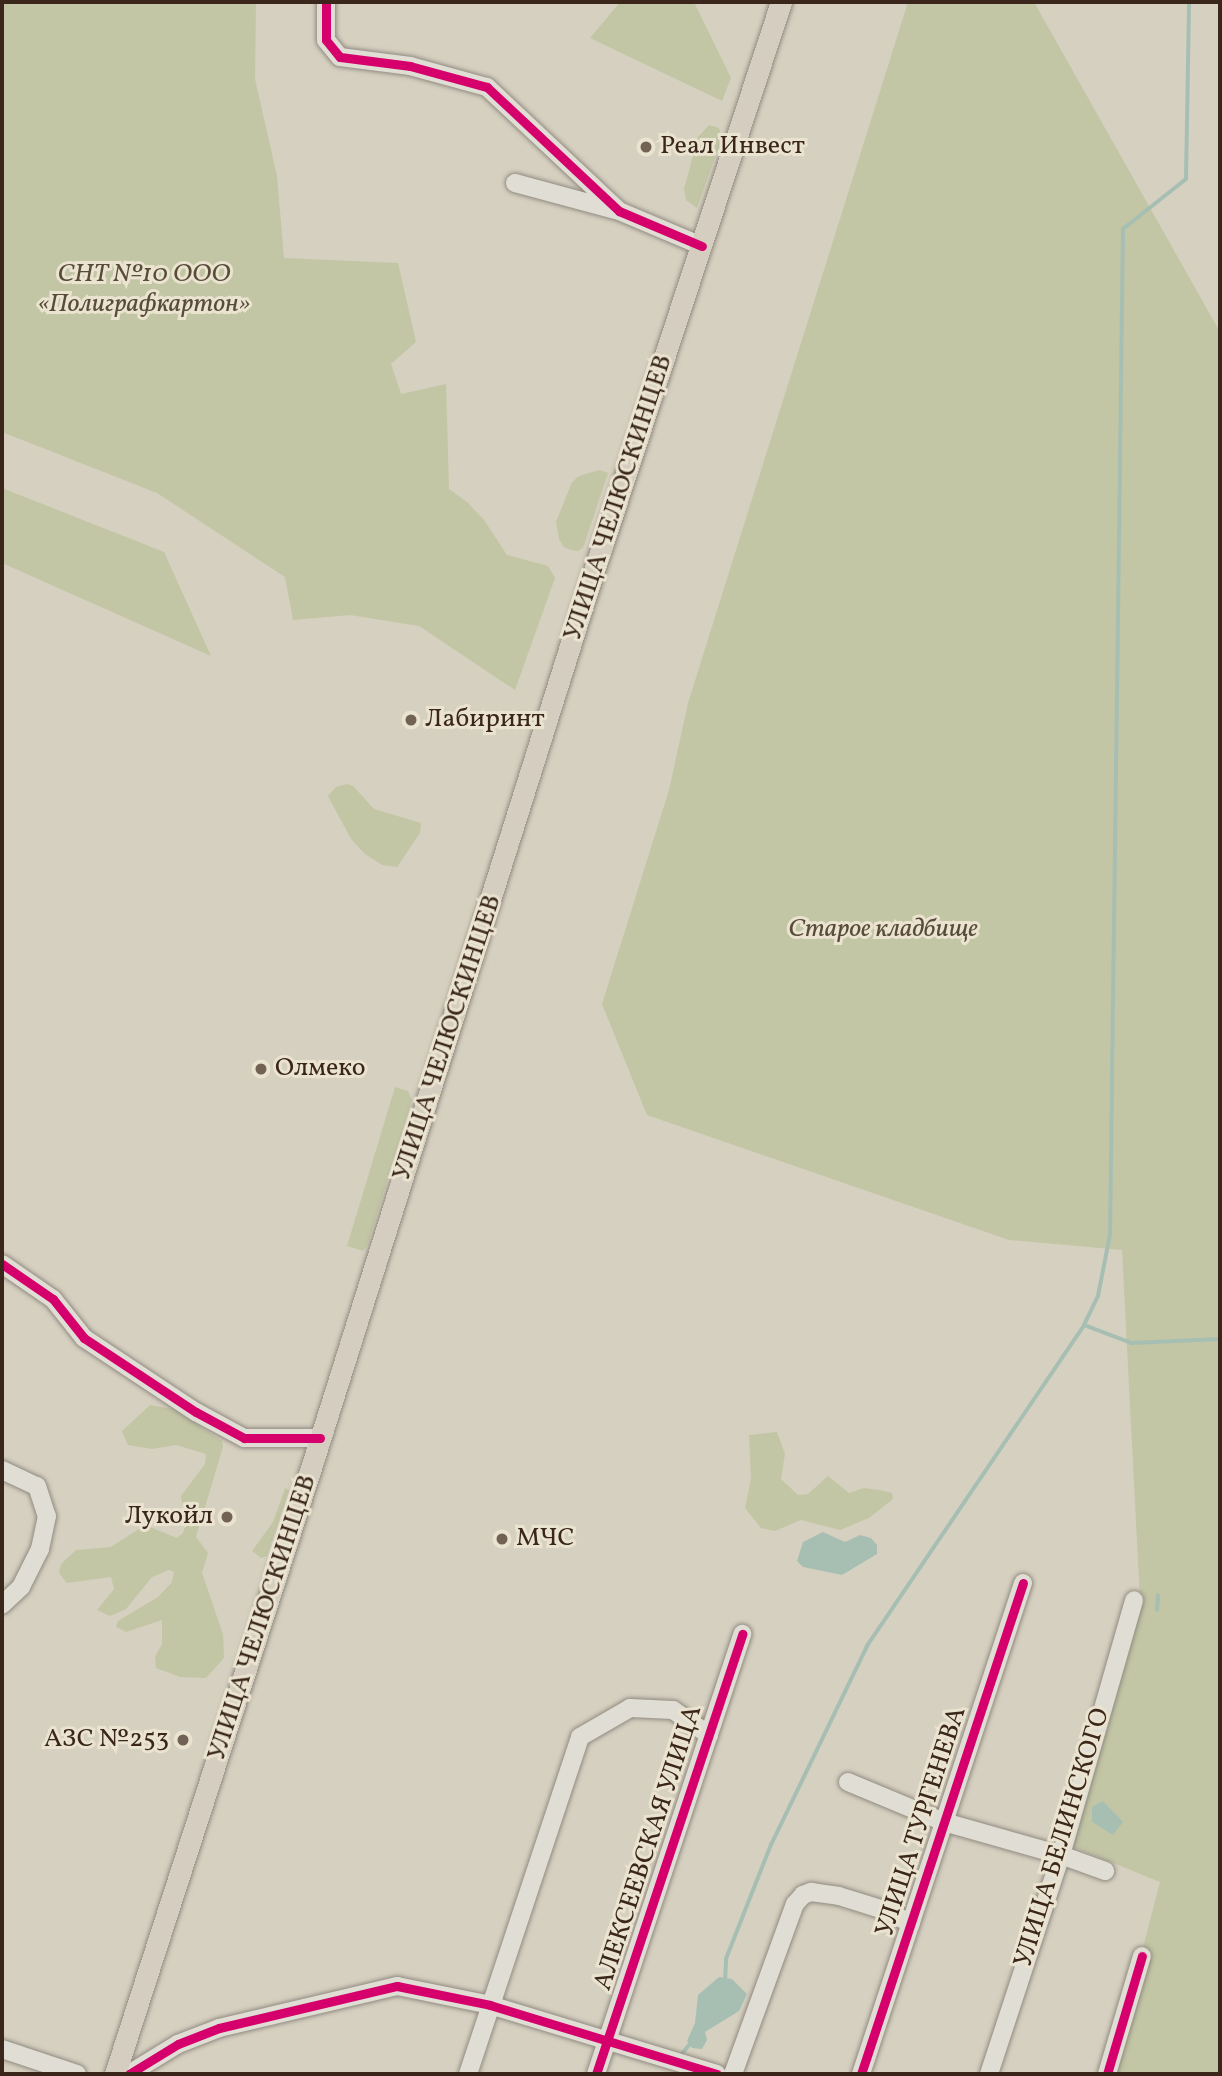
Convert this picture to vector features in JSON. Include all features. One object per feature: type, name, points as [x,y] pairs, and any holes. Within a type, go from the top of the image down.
[{"type":"main road","name":"УЛИЦА ЧЕЛЮСКИНЦЕВ","points":[[115,2074],[320,1438],[589,586],[781,2]]},
{"type":"street","points":[[326,2],[326,40],[340,57],[410,66],[487,87],[619,211]]},
{"type":"street","points":[[514,183],[619,211],[702,246]]},
{"type":"street","points":[[2,1264],[53,1299],[84,1338],[232,1432],[244,1438],[320,1438]]},
{"type":"street","points":[[2,1470],[37,1486],[47,1516],[40,1549],[21,1587],[2,1605]]},
{"type":"street","name":"УЛИЦА ТУРГЕНЕВА","points":[[861,2074],[1023,1583]]},
{"type":"street","name":"УЛИЦА БЕЛИНСКОГО","points":[[989,2074],[1060,1855],[1134,1600]]},
{"type":"street","name":"АЛЕКСЕЕВСКАЯ УЛИЦА","points":[[596,2074],[742,1634]]},
{"type":"street","points":[[468,2074],[580,1737],[630,1708],[673,1710],[709,1735]]},
{"type":"street","points":[[848,1782],[944,1822],[1060,1855],[1105,1871]]},
{"type":"street","points":[[733,2074],[795,1904],[803,1895],[811,1892],[839,1896],[887,1911],[911,1924]]},
{"type":"street","points":[[1107,2074],[1142,1956]]},
{"type":"street","points":[[129,2074],[178,2044],[219,2028],[397,1986],[490,2005],[717,2074]]},
{"type":"street","points":[[2,2049],[77,2074]]},
{"type":"green space","name":"СНТ №10 ООО «Полиграфкартон»","points":[[2,2],[256,2],[255,79],[277,176],[284,258],[398,263],[416,342],[391,364],[401,394],[446,384],[449,489],[467,502],[484,520],[507,555],[548,566],[555,578],[515,690],[419,626],[350,615],[293,620],[285,577],[157,493],[2,432]]},
{"type":"green space","points":[[620,2],[694,2],[731,78],[722,101],[590,38]]},
{"type":"green space","name":"Старое кладбище","points":[[908,2],[1034,2],[1220,332],[1220,2074],[1110,2074],[1160,1882],[1069,1845],[1140,1600],[1122,1250],[1009,1240],[647,1115],[602,1004],[669,790],[688,703]]},
{"type":"green space","points":[[709,125],[719,128],[722,137],[697,208],[686,200],[684,189],[698,137]]},
{"type":"green space","points":[[599,470],[608,473],[583,548],[578,551],[571,550],[564,547],[559,539],[556,522],[572,482],[579,476]]},
{"type":"green space","points":[[2,488],[164,552],[211,656],[2,563]]},
{"type":"green space","points":[[347,784],[353,786],[374,809],[421,823],[420,833],[397,867],[382,865],[365,854],[351,839],[328,796],[336,787]]},
{"type":"green space","points":[[395,1087],[408,1091],[412,1100],[368,1243],[363,1251],[347,1246]]},
{"type":"green space","points":[[150,1405],[173,1409],[222,1441],[223,1447],[196,1537],[208,1553],[202,1573],[223,1634],[224,1658],[206,1678],[180,1677],[156,1668],[155,1657],[162,1644],[162,1620],[126,1632],[116,1627],[118,1621],[158,1597],[172,1582],[174,1572],[169,1570],[152,1577],[126,1609],[110,1616],[97,1610],[114,1589],[111,1577],[67,1583],[59,1573],[61,1564],[76,1550],[111,1547],[145,1525],[177,1538],[183,1533],[186,1523],[181,1496],[205,1464],[206,1454],[176,1445],[152,1449],[128,1445],[122,1431]]},
{"type":"green space","points":[[777,1432],[785,1454],[781,1479],[798,1495],[808,1494],[828,1476],[849,1493],[864,1488],[879,1490],[892,1493],[893,1499],[869,1518],[840,1530],[801,1520],[775,1531],[761,1528],[745,1508],[751,1479],[749,1435]]},
{"type":"green space","points":[[285,1488],[289,1490],[267,1556],[261,1558],[252,1551],[273,1522]]},
{"type":"shaded area","points":[[823,1532],[845,1542],[860,1535],[871,1538],[877,1545],[877,1554],[842,1575],[803,1567],[797,1561],[803,1542]]},
{"type":"shaded area","points":[[1103,1801],[1123,1822],[1113,1835],[1092,1822],[1092,1807]]},
{"type":"shaded area","points":[[719,1977],[732,1979],[747,1994],[739,2011],[705,2032],[707,2040],[702,2049],[692,2048],[687,2041],[695,2023],[698,1995]]},
{"type":"waterway","points":[[725,1981],[726,1959],[771,1845],[867,1646],[1084,1325],[1098,1296],[1110,1235],[1123,229],[1186,179],[1189,2]]},
{"type":"waterway","points":[[1084,1325],[1132,1343],[1220,1339]]},
{"type":"waterway","points":[[1157,1610],[1158,1596]]},
{"type":"waterway","points":[[680,2056],[691,2043]]},
{"type":"cycle path","points":[[326,2],[326,40],[340,57],[410,66],[487,87],[619,211],[702,246]]},
{"type":"cycle path","points":[[2,1264],[53,1299],[84,1338],[196,1412],[244,1438],[320,1438]]},
{"type":"cycle path","points":[[861,2074],[1023,1583]]},
{"type":"cycle path","points":[[596,2074],[742,1634]]},
{"type":"cycle path","points":[[1107,2074],[1142,1956]]},
{"type":"cycle path","points":[[129,2074],[178,2044],[219,2028],[397,1986],[490,2005],[717,2074]]},
{"type":"place","name":"Реал Инвест","points":[[646,147]]},
{"type":"place","name":"Лабиринт","points":[[411,720]]},
{"type":"place","name":"Олмеко","points":[[261,1069]]},
{"type":"place","name":"Лукойл","points":[[227,1517]]},
{"type":"place","name":"МЧС","points":[[502,1539]]},
{"type":"place","name":"АЗС №253","points":[[183,1740]]}]
